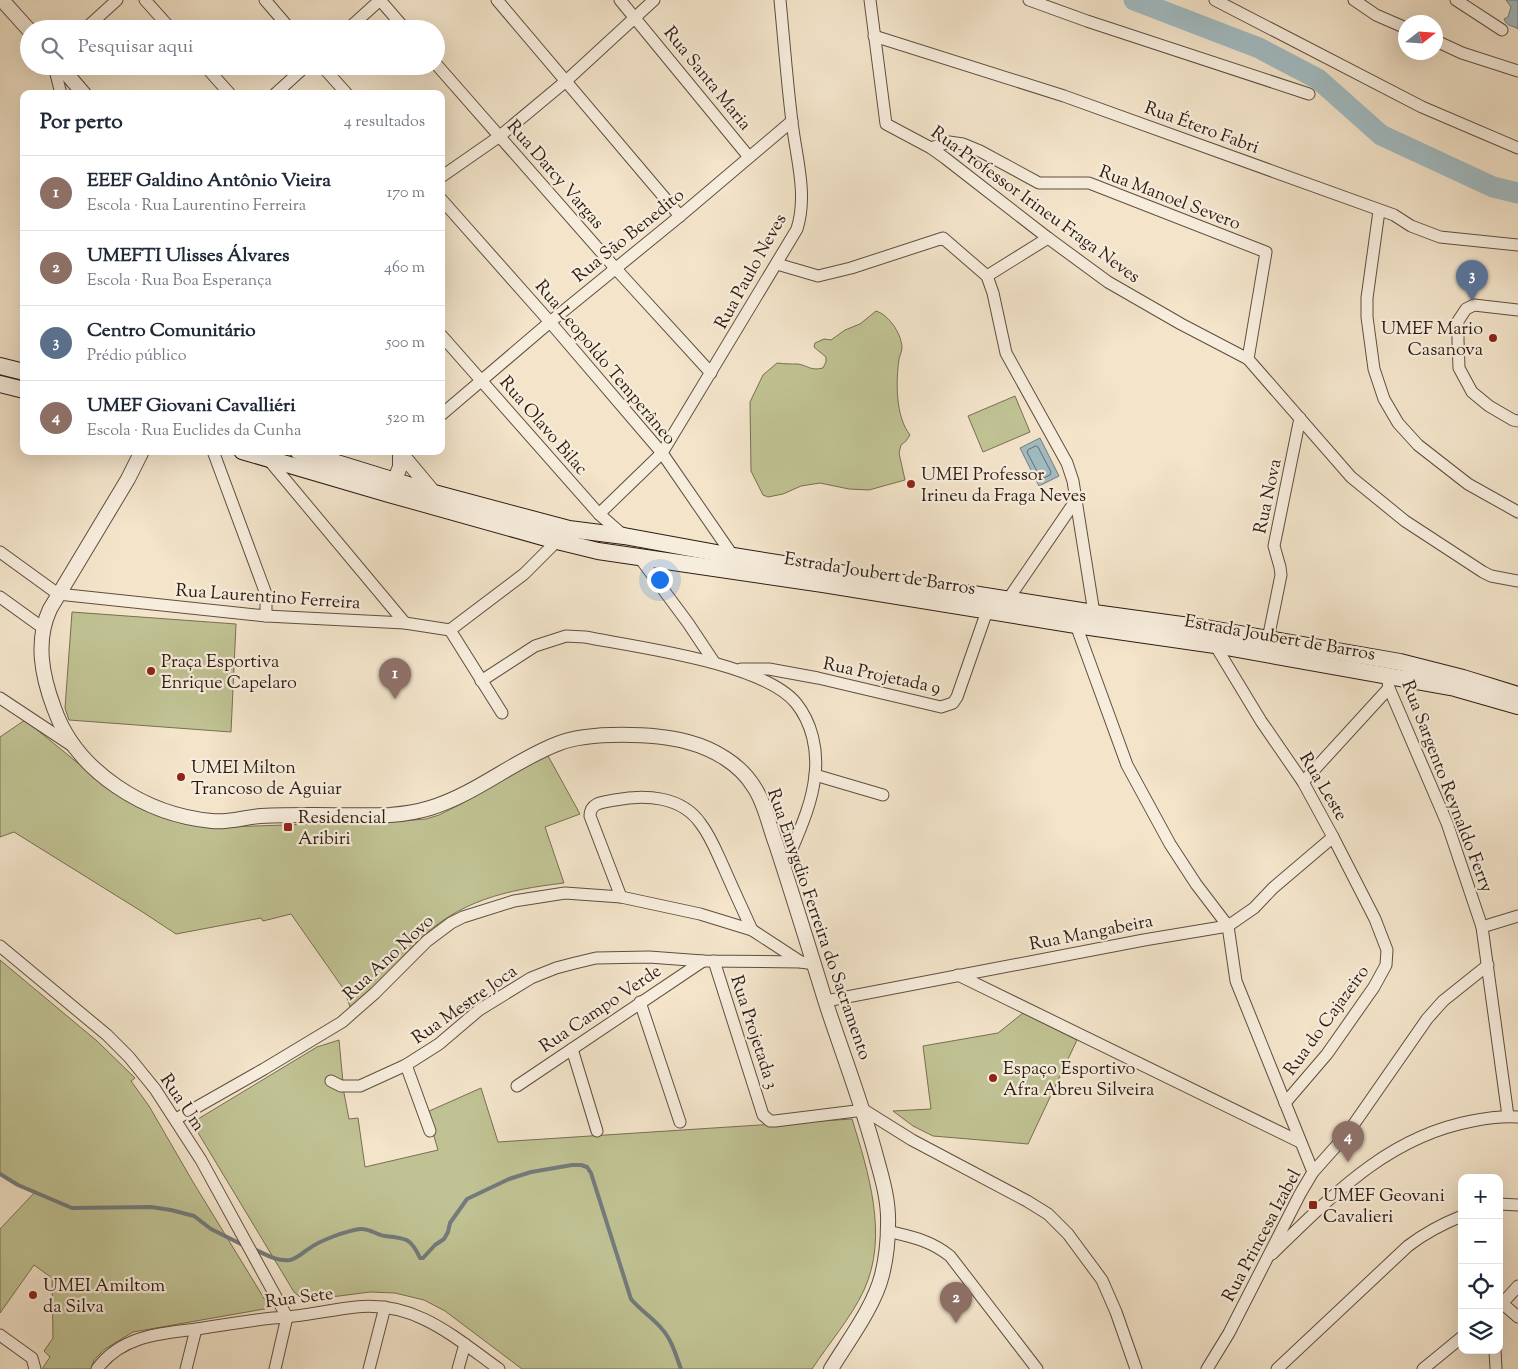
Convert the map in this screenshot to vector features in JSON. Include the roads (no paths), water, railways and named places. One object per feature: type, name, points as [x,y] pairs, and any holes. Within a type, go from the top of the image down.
[{"type":"main road","points":[[0,366],[20,371]]},
{"type":"main road","points":[[0,384],[20,389]]},
{"type":"main road","name":"Estrada Joubert de Barros","points":[[255,455],[392,488],[434,493],[570,529],[624,536],[733,556],[1009,598],[1094,613],[1211,629],[1400,662],[1463,678],[1518,695]]},
{"type":"main road","name":"Estrada Joubert de Barros","points":[[308,455],[392,488],[557,541],[598,551],[823,584],[1076,626],[1214,645],[1388,682],[1455,688],[1518,706]]},
{"type":"street","points":[[2,0],[20,20]]},
{"type":"street","points":[[95,20],[117,0]]},
{"type":"street","points":[[145,0],[163,20]]},
{"type":"street","points":[[265,0],[282,20]]},
{"type":"street","points":[[358,20],[380,0],[397,20]]},
{"type":"street","points":[[497,0],[680,216]]},
{"type":"street","name":"Rua Santa Maria","points":[[620,0],[749,156]]},
{"type":"street","points":[[445,174],[500,136],[566,81],[654,0]]},
{"type":"street","name":"Rua Paulo Neves","points":[[599,514],[662,453],[712,373],[797,228],[801,216],[801,186],[792,121],[780,0]]},
{"type":"street","points":[[870,0],[874,36]]},
{"type":"street","points":[[1029,0],[1309,94]]},
{"type":"street","points":[[1214,0],[1422,107],[1518,148]]},
{"type":"street","points":[[1354,0],[1376,15],[1398,25]]},
{"type":"street","points":[[1456,0],[1502,30]]},
{"type":"street","name":"Rua Professor Irineu Fraga Neves","points":[[874,36],[886,124],[931,148],[1108,282],[1181,324],[1248,359],[1351,477],[1405,521],[1483,572],[1491,576],[1518,581]]},
{"type":"street","name":"Rua Étero Fabri","points":[[874,36],[1064,96],[1394,215],[1411,226],[1440,237],[1518,245]]},
{"type":"street","points":[[1443,44],[1462,53],[1518,71]]},
{"type":"street","name":"Rua Darcy Vargas","points":[[445,74],[616,269],[712,373]]},
{"type":"street","points":[[56,75],[60,90]]},
{"type":"street","points":[[68,75],[81,90]]},
{"type":"street","points":[[213,75],[226,90]]},
{"type":"street","points":[[279,90],[296,75]]},
{"type":"street","points":[[330,75],[343,90]]},
{"type":"street","name":"Rua São Benedito","points":[[445,412],[792,121]]},
{"type":"street","name":"Rua Manoel Severo","points":[[931,148],[948,142],[964,144],[980,150],[1039,183],[1089,184],[1266,252],[1248,359]]},
{"type":"street","name":"Rua Leopoldo Temperâneo","points":[[445,204],[550,322],[662,453],[733,556]]},
{"type":"street","points":[[1379,211],[1367,298],[1367,317],[1374,369],[1384,399],[1398,423],[1418,445],[1468,484],[1518,512]]},
{"type":"street","points":[[777,264],[818,276],[851,268],[943,238],[987,276],[1006,353],[1067,463],[1073,481],[1094,613]]},
{"type":"street","points":[[987,276],[1048,238]]},
{"type":"street","points":[[1518,310],[1474,305],[1466,309],[1458,321],[1458,340],[1459,368],[1472,392],[1489,406],[1518,421]]},
{"type":"street","name":"Rua Olavo Bilac","points":[[445,340],[599,514],[624,536]]},
{"type":"street","name":"Rua Nova","points":[[1268,640],[1280,575],[1280,567],[1274,546],[1300,418]]},
{"type":"street","name":"Rua Emygdio Ferreira do Sacramento","points":[[140,455],[128,479],[58,594],[43,628],[42,670],[47,690],[66,734],[88,763],[130,795],[171,814],[214,821],[261,816],[390,815],[408,813],[428,809],[464,794],[527,758],[565,741],[594,736],[665,738],[689,742],[725,758],[743,771],[756,788],[784,868],[808,963],[826,1001],[864,1110],[886,1193],[888,1231],[882,1276],[873,1298],[831,1369]]},
{"type":"street","points":[[214,455],[266,594],[266,616]]},
{"type":"street","points":[[392,488],[400,466],[400,455]]},
{"type":"street","points":[[403,455],[434,493]]},
{"type":"street","points":[[268,459],[405,623]]},
{"type":"street","points":[[1009,598],[1076,500]]},
{"type":"street","points":[[502,713],[450,630],[524,574],[557,541]]},
{"type":"street","name":"Rua Laurentino Ferreira","points":[[0,552],[58,594],[266,616],[405,623],[450,630]]},
{"type":"street","points":[[639,557],[688,623],[714,662]]},
{"type":"street","points":[[0,597],[43,628]]},
{"type":"street","name":"Rua Projetada 9","points":[[734,670],[769,669],[818,678],[941,707],[953,703],[956,697],[987,611]]},
{"type":"street","points":[[1076,626],[1127,764],[1170,844],[1196,884],[1228,926],[1236,981],[1313,1172]]},
{"type":"street","points":[[482,681],[535,646],[566,636],[585,637],[714,662],[770,683],[796,703],[810,727],[815,745],[815,775],[806,811],[784,868]]},
{"type":"street","name":"Rua Leste","points":[[1214,645],[1260,721],[1302,782],[1333,837],[1382,934],[1386,954]]},
{"type":"street","points":[[1302,782],[1388,682]]},
{"type":"street","name":"Rua Sargento Reynaldo Ferry","points":[[1388,682],[1439,802],[1482,927],[1513,1117]]},
{"type":"street","points":[[0,698],[76,748]]},
{"type":"street","points":[[815,775],[883,795]]},
{"type":"street","points":[[621,896],[590,816],[593,806],[622,798],[646,796],[671,801],[689,811],[701,823],[713,843],[752,930]]},
{"type":"street","name":"Rua Mangabeira","points":[[826,1001],[1228,926],[1254,908],[1273,888],[1333,837]]},
{"type":"street","name":"Rua Ano Novo","points":[[176,1119],[342,1022],[375,993],[427,941],[451,923],[462,917],[500,904],[542,895],[565,893],[621,896],[700,914],[752,930],[808,963]]},
{"type":"street","points":[[1482,927],[1518,916]]},
{"type":"street","name":"Rua Um","points":[[0,946],[108,1035],[144,1075],[176,1119],[201,1160],[287,1317]]},
{"type":"street","name":"Rua do Cajazeiro","points":[[1286,1103],[1327,1054],[1374,987],[1386,965],[1386,954]]},
{"type":"street","name":"Rua Mestre Joca","points":[[331,1081],[341,1086],[360,1086],[406,1065],[439,1044],[479,1010],[531,978],[556,968],[596,958],[808,963]]},
{"type":"street","name":"Rua Campo Verde","points":[[517,1086],[640,1002],[708,961]]},
{"type":"street","name":"Rua Projetada 3","points":[[708,961],[763,1115],[770,1121],[775,1121],[864,1110]]},
{"type":"street","name":"Rua Princesa Izabel","points":[[1207,1369],[1229,1333],[1313,1172],[1347,1134],[1427,1019],[1443,1001],[1488,965]]},
{"type":"street","points":[[958,975],[1300,1142]]},
{"type":"street","points":[[640,1002],[680,1122]]},
{"type":"street","points":[[572,1049],[597,1131]]},
{"type":"street","points":[[406,1065],[430,1131]]},
{"type":"street","points":[[864,1110],[912,1140],[1048,1214],[1068,1234],[1102,1280],[1116,1312],[1136,1369]]},
{"type":"street","points":[[1265,1261],[1322,1206],[1383,1156],[1406,1143],[1438,1129],[1465,1122],[1513,1117]]},
{"type":"street","points":[[1503,1204],[1518,1204]]},
{"type":"street","points":[[1277,1369],[1408,1246],[1443,1223],[1458,1217]]},
{"type":"street","points":[[888,1231],[938,1246],[950,1256],[1037,1369]]},
{"type":"street","points":[[1503,1303],[1518,1286]]},
{"type":"street","points":[[1503,1306],[1518,1317]]},
{"type":"street","name":"Rua Sete","points":[[97,1369],[104,1360],[127,1343],[160,1333],[357,1307],[385,1307],[421,1317],[443,1328],[500,1369]]},
{"type":"street","points":[[370,1369],[385,1307]]},
{"type":"street","points":[[275,1369],[287,1317]]},
{"type":"street","points":[[186,1369],[196,1329]]},
{"type":"street","points":[[0,1335],[32,1358],[35,1369]]},
{"type":"street","points":[[1423,1369],[1458,1340]]},
{"type":"street","points":[[458,1369],[465,1344]]},
{"type":"street","points":[[1496,1354],[1496,1369]]},
{"type":"water","points":[[1506,0],[1518,0],[1518,29],[1505,22],[1504,19],[1508,17],[1511,7]]},
{"type":"water","points":[[1040,438],[1059,476],[1039,486],[1020,448]]},
{"type":"waterway","points":[[1134,0],[1259,48],[1318,79],[1381,135],[1493,187],[1518,193]]},
{"type":"waterway","points":[[254,1249],[276,1259],[290,1260],[327,1239],[364,1229],[407,1240],[414,1246],[420,1258],[423,1258],[435,1245],[444,1239],[450,1223],[467,1199],[509,1179],[531,1172],[581,1165],[587,1167],[591,1173],[631,1299],[665,1333],[681,1369]]},
{"type":"waterway","points":[[0,1174],[18,1185],[72,1208],[151,1207],[194,1216],[211,1229],[245,1246]]},
{"type":"place","name":"Centro Comunitário","points":[[1472,301]]},
{"type":"place","name":"UMEF Mario Casanova","points":[[1493,338]]},
{"type":"place","name":"UMEI Professor Irineu da Fraga Neves","points":[[911,484]]},
{"type":"place","name":"Praça Esportiva Enrique Capelaro","points":[[151,671]]},
{"type":"place","name":"EEEF Galdino Antônio Vieira","points":[[395,699]]},
{"type":"place","name":"UMEI Milton Trancoso de Aguiar","points":[[181,777]]},
{"type":"place","name":"Residencial Aribiri","points":[[288,827]]},
{"type":"place","name":"Espaço Esportivo Afra Abreu Silveira","points":[[993,1078]]},
{"type":"place","name":"UMEF Giovani Cavalliéri","points":[[1348,1162]]},
{"type":"place","name":"UMEF Geovani Cavalieri","points":[[1313,1205]]},
{"type":"place","name":"UMEI Amiltom da Silva","points":[[33,1295]]},
{"type":"place","name":"UMEFTI Ulisses Álvares","points":[[956,1323]]}]
